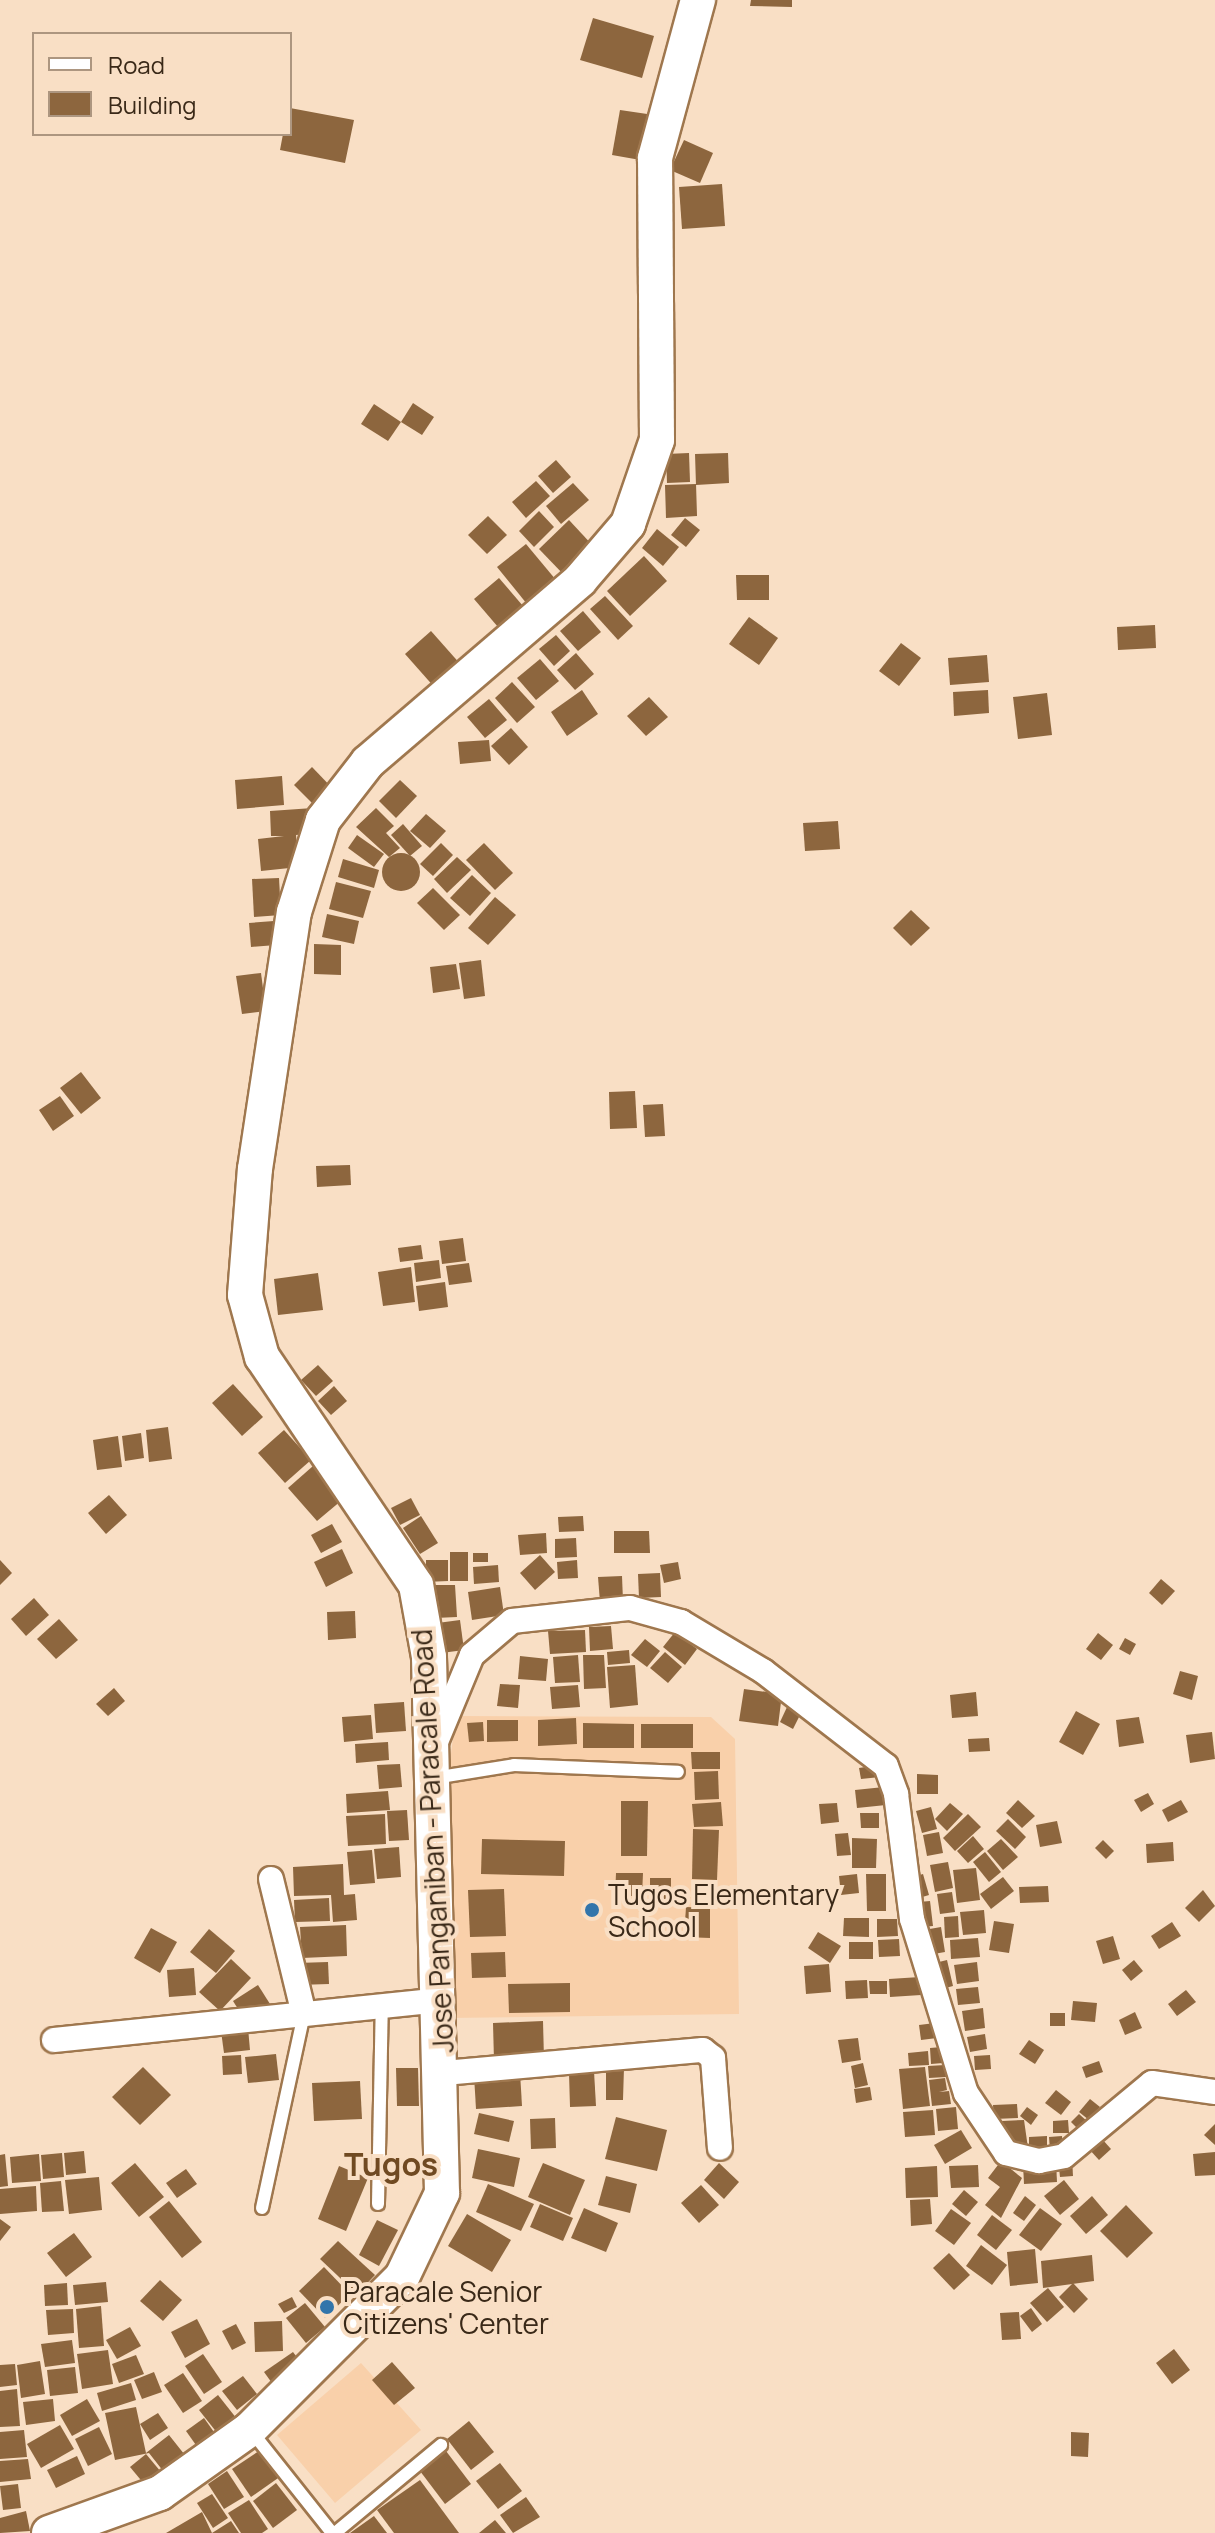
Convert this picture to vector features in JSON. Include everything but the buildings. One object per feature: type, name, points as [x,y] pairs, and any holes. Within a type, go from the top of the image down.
[{"type":"main road","name":"Jose Panganiban - Paracale Road","points":[[49,2533],[160,2493],[250,2429],[402,2277],[442,2193],[444,2073],[429,1770],[429,1657],[416,1585],[262,1357],[245,1295],[255,1169],[291,927],[323,820],[368,762],[580,580],[628,524],[657,440],[655,158],[698,0]]},
{"type":"street","points":[[429,1770],[472,1655],[491,1632],[576,1610],[630,1608],[681,1622],[763,1671],[886,1766],[896,1794],[912,1919],[966,2093],[1006,2153],[1039,2161],[1064,2156],[1152,2083],[1215,2092]]},
{"type":"street","points":[[271,1879],[304,2014]]},
{"type":"street","points":[[54,2040],[440,2000]]},
{"type":"street","points":[[444,2073],[703,2050],[713,2058],[720,2148]]},
{"type":"lane","points":[[429,1770],[514,1765],[678,1772]]},
{"type":"lane","points":[[378,2204],[382,2004]]},
{"type":"lane","points":[[262,2208],[304,2014]]},
{"type":"lane","points":[[250,2429],[334,2533],[441,2445]]},
{"type":"shaded area","name":"Tugos Elementary School","points":[[456,1716],[711,1717],[735,1739],[739,2014],[448,2018],[444,1806]]},
{"type":"shaded area","points":[[361,2363],[421,2430],[335,2503],[277,2435]]},
{"type":"place","name":"Tugos Elementary School","points":[[592,1910]]},
{"type":"place","name":"Paracale Senior Citizens' Center","points":[[327,2307]]},
{"type":"district","name":"Tugos","points":[[391,2164]]}]
